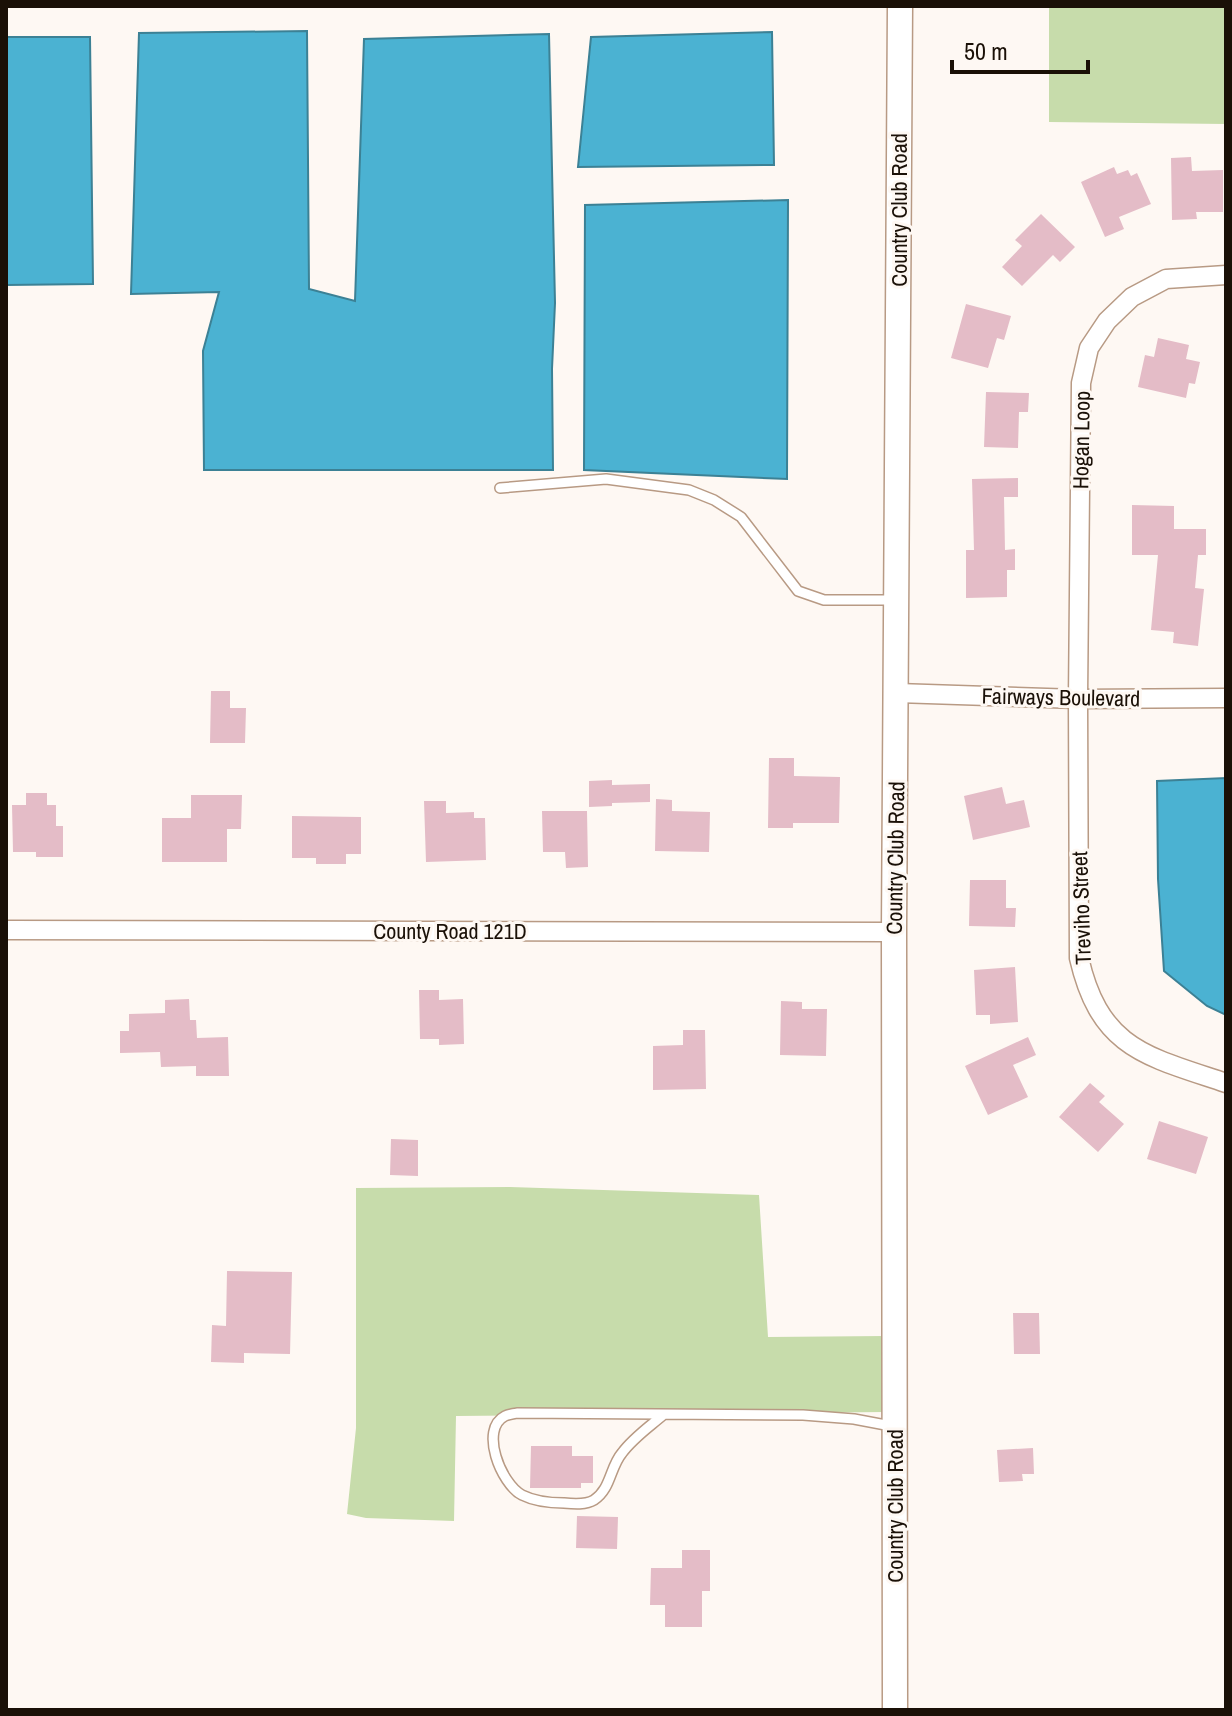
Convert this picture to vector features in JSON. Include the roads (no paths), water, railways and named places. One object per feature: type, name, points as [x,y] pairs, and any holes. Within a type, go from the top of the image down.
[{"type":"street","name":"Country Club Road","points":[[895,1710],[894,932],[900,6]]},
{"type":"street","name":"Hogan Loop","points":[[1078,699],[1081,383],[1089,348],[1107,321],[1132,297],[1166,279],[1226,275]]},
{"type":"street","name":"Fairways Boulevard","points":[[897,693],[1078,699],[1226,698]]},
{"type":"street","name":"Treviho Street","points":[[1078,699],[1079,958],[1086,988],[1110,1029],[1132,1047],[1163,1062],[1226,1083]]},
{"type":"street","name":"County Road 121D","points":[[6,930],[894,932]]},
{"type":"lane","points":[[500,488],[606,479],[689,490],[714,500],[741,517],[798,591],[824,600],[897,600]]},
{"type":"lane","points":[[663,1415],[623,1451],[614,1463],[602,1493],[586,1503],[561,1503],[521,1494],[509,1484],[497,1466],[494,1449],[498,1422],[505,1416],[517,1413],[803,1415],[854,1419],[895,1427]]},
{"type":"water","points":[[307,31],[309,289],[355,301],[364,39],[549,34],[555,303],[553,470],[204,470],[203,351],[219,292],[131,294],[139,33]]},
{"type":"water","points":[[772,32],[774,165],[578,167],[591,37]]},
{"type":"water","points":[[6,37],[90,37],[93,284],[6,285]]},
{"type":"water","points":[[788,200],[787,479],[584,470],[585,205]]},
{"type":"water","points":[[1226,778],[1226,1015],[1207,1006],[1164,971],[1158,879],[1157,781]]}]
